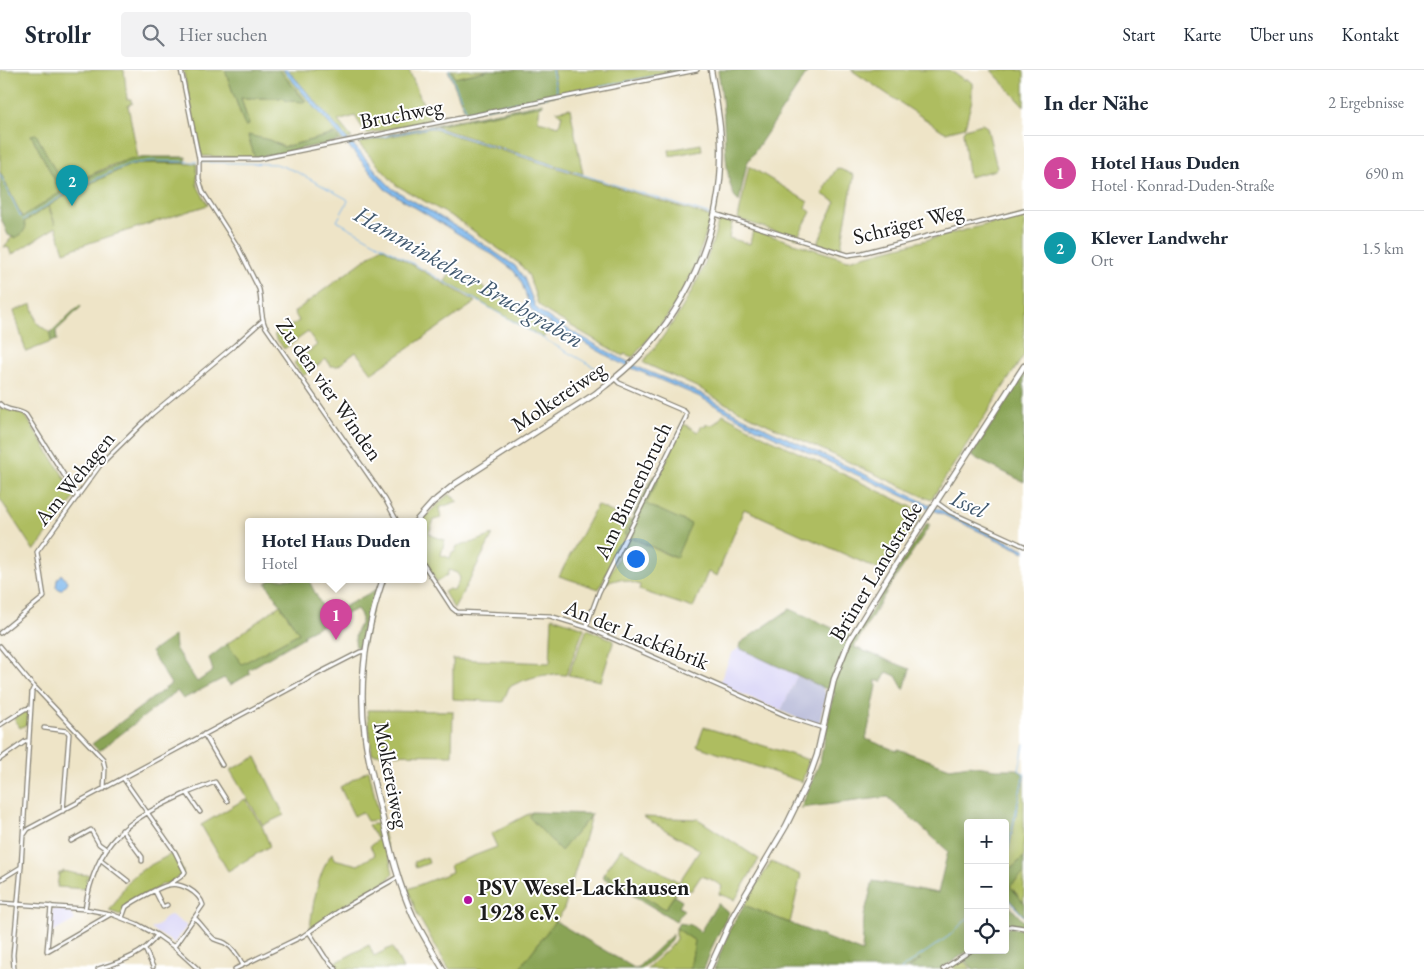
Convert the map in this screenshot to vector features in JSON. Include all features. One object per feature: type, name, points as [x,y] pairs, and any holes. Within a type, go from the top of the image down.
[{"type":"main road","name":"Molkereiweg","points":[[419,518],[433,502],[456,484],[615,379],[660,332],[682,299],[708,241],[715,214],[720,180],[721,142],[718,107],[711,70]]},
{"type":"main road","name":"Brüner Landstraße","points":[[710,969],[734,914],[786,826],[800,800],[814,767],[834,679],[849,641],[1024,366]]},
{"type":"main road","name":"Molkereiweg","points":[[382,583],[370,622],[366,651],[362,702],[365,737],[372,776],[398,877],[414,916],[443,969]]},
{"type":"street","points":[[180,70],[199,159]]},
{"type":"street","name":"Bruchweg","points":[[199,159],[258,159],[697,70]]},
{"type":"street","name":"Zu den vier Winden","points":[[199,159],[199,179],[203,192],[238,247],[259,289],[264,326],[385,499],[395,518]]},
{"type":"street","name":"Schräger Weg","points":[[715,214],[848,255],[871,251],[1024,211]]},
{"type":"street","name":"Am Wehagen","points":[[0,633],[44,598],[37,552],[101,464],[152,414],[262,321]]},
{"type":"street","name":"Am Binnenbruch","points":[[586,627],[599,592],[686,417],[684,411],[619,383],[615,379]]},
{"type":"street","points":[[0,404],[4,409],[21,411],[26,415],[78,496]]},
{"type":"street","points":[[936,503],[950,512],[1024,546]]},
{"type":"street","name":"An der Lackfabrik","points":[[427,570],[452,608],[457,612],[550,616],[586,627],[789,717],[824,728]]},
{"type":"street","points":[[0,646],[34,687],[103,759],[105,768],[104,789]]},
{"type":"street","points":[[24,835],[28,829],[204,734],[354,655],[366,651]]},
{"type":"street","points":[[14,969],[13,955],[22,867],[32,691],[34,687]]},
{"type":"street","points":[[0,725],[25,709],[31,708]]},
{"type":"street","points":[[44,728],[64,730],[68,734],[63,811]]},
{"type":"street","points":[[204,734],[222,765]]},
{"type":"street","points":[[0,759],[29,741]]},
{"type":"street","points":[[122,918],[126,907],[170,885],[173,881],[183,876],[185,872],[176,852],[123,778]]},
{"type":"street","points":[[85,909],[92,877],[100,859],[112,840],[133,821],[187,793],[215,782],[227,801]]},
{"type":"street","points":[[187,793],[200,812]]},
{"type":"street","points":[[71,841],[91,830],[99,844],[106,849]]},
{"type":"street","points":[[122,830],[142,857],[142,861]]},
{"type":"street","points":[[100,859],[128,881]]},
{"type":"street","points":[[0,880],[22,867]]},
{"type":"street","points":[[235,969],[309,932],[348,905],[398,877]]},
{"type":"street","points":[[170,885],[188,888],[194,892],[203,905],[174,947]]},
{"type":"street","points":[[155,891],[163,907],[167,905]]},
{"type":"street","points":[[0,903],[85,909],[111,914],[138,924],[157,935],[174,947],[198,969]]},
{"type":"street","points":[[51,906],[47,951],[111,914]]},
{"type":"street","points":[[195,918],[216,941],[225,943],[237,954],[243,965]]},
{"type":"street","points":[[1009,927],[1024,928]]},
{"type":"street","points":[[309,932],[325,957],[336,969]]},
{"type":"street","points":[[98,969],[134,956],[145,949],[157,935]]},
{"type":"street","points":[[145,949],[153,967]]},
{"type":"street","points":[[943,969],[966,954]]},
{"type":"shaded area","points":[[739,648],[797,676],[781,711],[719,684],[732,653]]},
{"type":"shaded area","points":[[797,676],[822,687],[826,695],[819,725],[781,711]]},
{"type":"shaded area","points":[[53,909],[70,910],[75,920],[50,934],[52,911]]},
{"type":"shaded area","points":[[171,915],[187,926],[174,943],[151,929],[159,925],[165,917]]},
{"type":"green space","points":[[0,70],[124,70],[127,99],[131,99],[131,103],[133,103],[128,105],[138,158],[110,166],[64,188],[32,136],[61,192],[22,217],[0,172]]},
{"type":"green space","points":[[183,70],[225,70],[245,126],[249,125],[241,98],[283,98],[306,101],[279,70],[283,70],[344,141],[340,141],[334,134],[284,147],[269,140],[248,136],[255,158],[201,156]]},
{"type":"green space","points":[[225,70],[279,70],[306,102],[287,101],[283,98],[241,98],[249,125],[245,126]]},
{"type":"green space","points":[[288,70],[409,70],[430,121],[366,134],[355,116],[338,121],[352,138],[347,139]]},
{"type":"green space","points":[[448,70],[452,70],[455,78],[489,70],[553,70],[558,95],[466,113]]},
{"type":"green space","points":[[452,70],[489,70],[455,78]]},
{"type":"green space","points":[[553,70],[681,70],[558,95]]},
{"type":"green space","points":[[718,70],[809,70],[747,163],[739,202],[730,185],[723,103]]},
{"type":"green space","points":[[851,70],[949,70],[965,80],[966,78],[972,83],[972,100],[965,127],[946,132],[943,131]]},
{"type":"green space","points":[[991,70],[1023,70],[1024,106]]},
{"type":"green space","points":[[542,103],[543,105],[388,135],[388,134]]},
{"type":"green space","points":[[540,105],[538,121],[559,126],[562,115],[556,111],[570,108],[583,174],[433,126]]},
{"type":"green space","points":[[982,124],[987,127],[997,168],[969,177],[963,132],[965,129]]},
{"type":"green space","points":[[431,128],[711,217],[699,256],[682,292],[664,321],[633,357],[624,354],[623,356],[547,312],[538,304],[529,276],[520,264],[458,220],[396,185],[358,143]]},
{"type":"green space","points":[[36,134],[64,187],[130,159],[186,157],[186,163],[140,163],[130,165],[66,195],[24,222],[26,227],[22,234],[15,238],[8,235],[0,216],[0,172],[22,217],[61,192],[31,135]]},
{"type":"green space","points":[[335,134],[340,141],[255,158],[248,135],[269,140],[284,147]]},
{"type":"green space","points":[[701,144],[702,150],[670,156],[669,150]]},
{"type":"green space","points":[[140,163],[197,164],[197,185],[208,205],[64,252],[56,227],[11,255],[9,248],[4,247],[24,222],[48,206],[55,224],[49,205],[130,165]]},
{"type":"green space","points":[[749,166],[808,202],[805,207],[811,212],[797,238],[738,219]]},
{"type":"green space","points":[[837,168],[854,175],[840,252],[817,244],[836,202],[822,194]]},
{"type":"green space","points":[[1024,215],[1024,355],[931,500],[756,419],[701,389],[643,362],[668,330],[690,295],[707,258],[719,218],[732,223],[729,238],[750,244],[753,230],[848,260]]},
{"type":"green space","points":[[382,247],[476,302],[372,373],[356,352],[338,366],[331,366],[326,359],[303,376],[294,363],[317,345],[308,332],[284,349],[274,335],[299,321],[294,312]]},
{"type":"green space","points":[[452,269],[550,327],[543,338],[445,282]]},
{"type":"green space","points":[[32,304],[37,323],[50,333],[51,342],[26,352],[14,311]]},
{"type":"green space","points":[[80,305],[81,307],[56,331],[57,340],[51,342],[50,333]]},
{"type":"green space","points":[[1024,374],[1024,482],[971,456]]},
{"type":"green space","points":[[0,407],[25,415],[76,496],[34,551],[0,499]]},
{"type":"green space","points":[[723,414],[762,435],[918,510],[922,514],[884,572],[744,509],[717,576],[708,572],[693,608],[639,590],[640,585],[620,579],[605,583],[629,537],[675,558],[646,504],[684,424],[698,432],[702,425],[705,427],[706,424],[712,425]]},
{"type":"green space","points":[[653,476],[659,479],[646,504],[691,524],[676,558],[624,534]]},
{"type":"green space","points":[[449,494],[458,501],[439,508],[441,518],[434,520],[429,533],[432,536],[445,540],[441,555],[450,558],[457,546],[493,535],[454,609],[444,592],[449,589],[454,591],[460,578],[457,573],[449,570],[447,575],[437,582],[427,567],[427,518],[424,518]]},
{"type":"green space","points":[[597,505],[631,521],[624,534],[626,536],[599,589],[559,576]]},
{"type":"green space","points":[[927,523],[930,525],[887,591],[854,647],[910,669],[904,690],[896,676],[887,672],[882,681],[875,681],[877,686],[866,739],[950,768],[969,765],[996,769],[1017,769],[1024,774],[1009,848],[1009,819],[964,819],[964,954],[941,969],[908,969],[921,959],[906,969],[714,969],[730,929],[744,905],[862,952],[864,916],[873,881],[938,893],[948,851],[888,797],[801,808],[820,762],[835,693],[739,648],[740,643],[790,609],[855,638]]},
{"type":"green space","points":[[266,583],[310,583],[327,616],[377,589],[362,647],[356,647],[355,644],[356,632],[361,624],[361,615],[357,609],[304,634],[304,637],[248,670],[250,674],[230,685],[224,678],[183,699],[177,691],[99,751],[92,744],[171,684],[151,652],[174,636],[175,648],[197,682],[213,671],[209,658],[227,644],[242,664],[299,633]]},
{"type":"green space","points":[[280,605],[299,633],[242,665],[227,644]]},
{"type":"green space","points":[[552,617],[584,628],[566,675],[544,675],[530,678],[509,687],[503,702],[453,699],[453,659],[550,663]]},
{"type":"green space","points":[[587,629],[614,640],[601,681],[568,675]]},
{"type":"green space","points":[[367,710],[453,711],[452,755],[372,754]]},
{"type":"green space","points":[[25,711],[29,713],[29,723],[20,728],[14,718]]},
{"type":"green space","points":[[704,727],[809,760],[802,782],[697,746]]},
{"type":"green space","points":[[256,757],[284,815],[263,825],[230,770]]},
{"type":"green space","points":[[369,770],[380,820],[367,821],[362,812],[354,816],[340,787]]},
{"type":"green space","points":[[1024,775],[1024,857],[1009,870],[1009,848]]},
{"type":"green space","points":[[245,799],[262,826],[270,846],[228,871],[201,825]]},
{"type":"green space","points":[[532,812],[530,817],[561,850],[591,816],[563,911],[519,969],[449,969],[418,916],[408,889],[452,872],[450,865],[497,847],[491,834]]},
{"type":"green space","points":[[532,812],[592,814],[561,851],[529,817]]},
{"type":"green space","points":[[643,817],[698,819],[759,859],[735,900],[719,894],[722,886],[701,876],[691,891],[681,885],[665,909],[604,873],[621,849],[679,882],[700,850]]},
{"type":"green space","points":[[381,823],[393,873],[387,881],[345,905],[310,929],[319,880],[332,853],[334,859],[358,865],[375,855],[370,846],[378,840],[368,825]]},
{"type":"green space","points":[[174,852],[183,871],[182,875],[127,904],[121,915],[109,911],[131,878]]},
{"type":"green space","points":[[427,857],[429,863],[416,868],[414,862]]},
{"type":"green space","points":[[1024,857],[1024,873],[1010,886],[1024,903],[1024,916],[1009,899],[1009,870]]},
{"type":"green space","points":[[771,862],[801,875],[790,923],[744,905]]},
{"type":"green space","points":[[63,871],[90,875],[89,879],[86,878],[86,881],[88,881],[85,889],[57,887],[59,873]]},
{"type":"green space","points":[[604,873],[665,909],[674,896],[682,901],[679,907],[684,910],[676,921],[602,877]]},
{"type":"green space","points":[[1024,873],[1024,903],[1010,886]]},
{"type":"green space","points":[[718,903],[729,913],[713,945],[704,969],[690,969],[695,941],[676,928],[679,923],[691,925],[700,932]]},
{"type":"green space","points":[[1009,905],[1024,922],[1024,927],[1009,924]]},
{"type":"green space","points":[[555,921],[636,969],[519,969]]},
{"type":"green space","points":[[676,928],[695,941],[690,969],[646,969],[676,939]]},
{"type":"green space","points":[[1009,928],[1024,930],[1024,969],[973,969],[963,958],[969,954],[1009,954]]},
{"type":"green space","points":[[673,934],[668,944],[660,953],[641,969],[636,969]]},
{"type":"green space","points":[[369,945],[374,956],[392,947],[403,969],[338,969],[333,964]]},
{"type":"green space","points":[[962,959],[971,969],[955,969],[952,966]]},
{"type":"water","points":[[283,70],[288,70],[348,140],[344,141]]},
{"type":"water","points":[[350,141],[393,189],[462,230],[515,266],[524,278],[535,306],[555,322],[642,369],[700,393],[742,417],[1024,549],[1024,552],[758,429],[698,396],[620,363],[544,320],[531,309],[521,281],[513,270],[493,255],[385,189],[345,142]]},
{"type":"water","points":[[61,574],[67,581],[67,584],[61,590],[56,587],[57,580]]},
{"type":"waterway","points":[[449,70],[467,112],[511,103]]},
{"type":"waterway","points":[[552,70],[557,93]]},
{"type":"waterway","points":[[514,103],[685,70]]},
{"type":"waterway","points":[[356,142],[431,127],[711,215]]},
{"type":"waterway","name":"Hamminkelner Bruchgraben","points":[[23,220],[72,190],[129,164],[152,161],[197,162]]},
{"type":"waterway","name":"Hamminkelner Bruchgraben","points":[[201,162],[276,164],[295,171],[347,199],[348,201],[337,221],[603,372],[608,378]]},
{"type":"waterway","name":"Hamminkelner Bruchgraben","points":[[0,174],[21,217]]},
{"type":"waterway","points":[[1023,773],[1019,770],[1024,744]]},
{"type":"waterway","points":[[1005,864],[1024,773]]},
{"type":"waterway","points":[[1009,900],[1024,917]]},
{"type":"waterway","points":[[901,969],[949,936],[964,922]]},
{"type":"place","name":"Klever Landwehr","points":[[72,206]]},
{"type":"place","name":"Hotel Haus Duden","points":[[336,640]]},
{"type":"place","name":"PSV Wesel-Lackhausen 1928 e.V.","points":[[468,900]]},
{"type":"water label","name":"Issel","points":[[969,504]]}]
